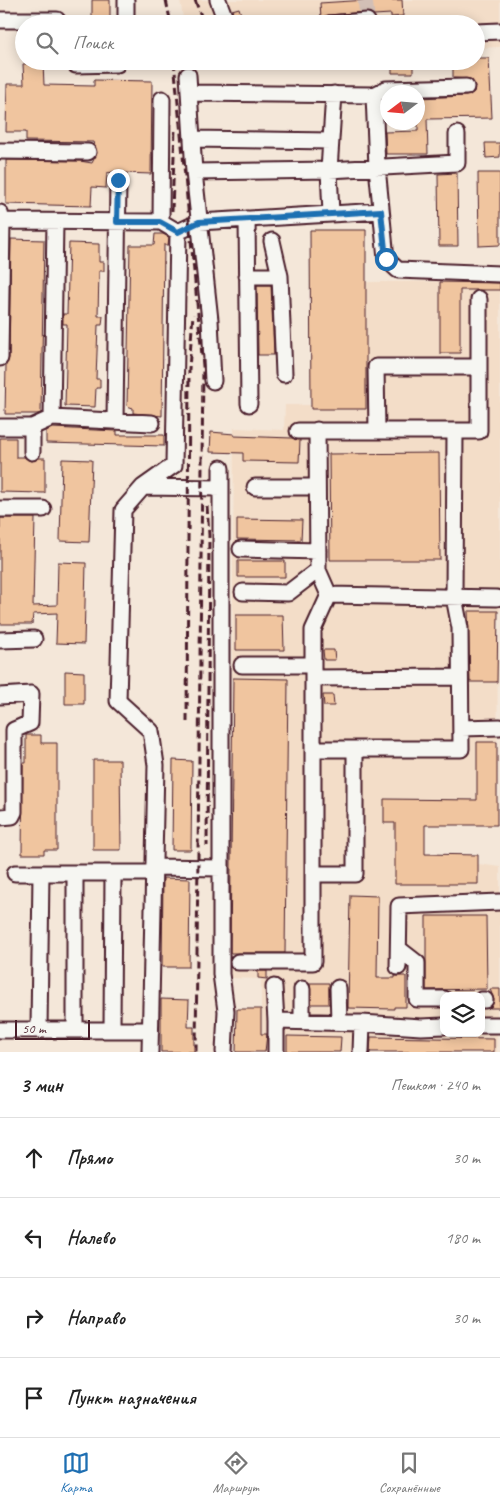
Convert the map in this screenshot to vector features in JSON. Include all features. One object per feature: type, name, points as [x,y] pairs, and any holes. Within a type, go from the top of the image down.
[{"type":"lane","points":[[126,0],[126,15]]},
{"type":"lane","points":[[218,0],[224,15]]},
{"type":"lane","points":[[0,20],[15,20]]},
{"type":"lane","points":[[485,32],[500,31]]},
{"type":"lane","points":[[188,75],[194,172],[210,320],[213,381]]},
{"type":"lane","points":[[189,93],[374,95],[386,89],[466,87]]},
{"type":"lane","points":[[331,214],[329,170],[334,94]]},
{"type":"lane","points":[[374,95],[377,166],[386,259],[398,270],[500,274]]},
{"type":"lane","points":[[160,222],[162,100]]},
{"type":"lane","points":[[194,172],[329,170],[457,163],[456,134]]},
{"type":"lane","points":[[192,140],[331,141]]},
{"type":"lane","points":[[0,151],[88,152]]},
{"type":"lane","points":[[114,421],[118,180]]},
{"type":"lane","points":[[178,232],[199,222],[381,211]]},
{"type":"lane","points":[[0,358],[1,217],[55,222],[160,222],[178,232]]},
{"type":"lane","points":[[247,219],[249,404]]},
{"type":"lane","points":[[52,418],[55,222]]},
{"type":"lane","points":[[150,1052],[156,766],[151,731],[118,701],[123,510],[143,487],[174,465],[178,232]]},
{"type":"lane","points":[[272,241],[280,276],[284,374]]},
{"type":"lane","points":[[247,276],[280,276]]},
{"type":"lane","points":[[298,430],[479,430],[479,299]]},
{"type":"lane","points":[[377,430],[376,367],[479,368]]},
{"type":"lane","points":[[0,427],[32,427],[52,418],[152,424]]},
{"type":"lane","points":[[32,427],[32,452]]},
{"type":"lane","points":[[238,962],[313,962],[313,630],[329,595],[318,570],[317,430]]},
{"type":"lane","points":[[313,749],[461,749],[460,628],[454,597],[455,430]]},
{"type":"lane","points":[[221,468],[221,974],[226,1011],[224,1052]]},
{"type":"lane","points":[[143,487],[221,488]]},
{"type":"lane","points":[[255,488],[317,487]]},
{"type":"lane","points":[[0,509],[43,509]]},
{"type":"lane","points":[[241,549],[318,551]]},
{"type":"lane","points":[[243,592],[288,593],[318,570]]},
{"type":"lane","points":[[329,595],[497,598]]},
{"type":"lane","points":[[0,640],[34,639]]},
{"type":"lane","points":[[242,666],[460,677]]},
{"type":"lane","points":[[0,696],[31,694],[30,723],[14,730],[14,812],[12,816],[0,817]]},
{"type":"lane","points":[[461,728],[500,727]]},
{"type":"lane","points":[[313,874],[354,874],[355,749]]},
{"type":"lane","points":[[15,873],[113,873],[221,868]]},
{"type":"lane","points":[[39,1030],[41,873]]},
{"type":"lane","points":[[75,873],[75,1030]]},
{"type":"lane","points":[[112,1030],[113,873]]},
{"type":"lane","points":[[398,967],[399,906],[500,902]]},
{"type":"lane","points":[[399,948],[417,963],[417,999],[440,1000]]},
{"type":"lane","points":[[274,987],[276,1052]]},
{"type":"lane","points":[[338,988],[339,1022]]},
{"type":"lane","points":[[302,989],[302,1022]]},
{"type":"lane","points":[[276,1021],[440,1026]]},
{"type":"lane","points":[[361,1052],[362,1023]]},
{"type":"lane","points":[[485,1026],[500,1025]]},
{"type":"lane","points":[[0,1030],[150,1030]]},
{"type":"shaded area","points":[[180,0],[500,0],[500,47],[485,48],[485,15],[182,15]]},
{"type":"shaded area","points":[[366,230],[366,282],[500,281],[500,611],[498,611],[497,825],[425,825],[425,854],[478,855],[478,864],[500,867],[500,1008],[497,1008],[497,1052],[265,1052],[267,1035],[261,1034],[261,979],[230,978],[234,428],[284,430],[285,405],[311,405],[310,231]]},
{"type":"building","points":[[92,0],[110,0],[110,15],[92,15]]},
{"type":"building","points":[[402,0],[403,15],[374,15],[366,12],[321,15],[320,3]]},
{"type":"building","points":[[239,8],[241,15],[233,15],[232,10]]},
{"type":"building","points":[[485,58],[489,58],[492,118],[427,119],[428,154],[386,154],[385,132],[425,130],[425,98],[466,96],[474,92],[475,86],[471,79],[453,78],[453,70],[485,70]]},
{"type":"building","points":[[23,70],[43,70],[44,85],[94,86],[94,80],[152,81],[151,174],[124,173],[119,171],[107,173],[106,188],[92,187],[91,206],[6,204],[6,160],[80,161],[92,163],[97,153],[93,142],[26,141],[26,132],[6,132],[7,84],[24,84]]},
{"type":"building","points":[[392,70],[413,70],[413,73],[392,73]]},
{"type":"building","points":[[485,143],[500,143],[500,157],[486,158]]},
{"type":"building","points":[[457,173],[458,246],[439,246],[438,174]]},
{"type":"building","points":[[478,173],[500,173],[500,245],[479,246]]},
{"type":"building","points":[[310,230],[366,230],[366,409],[311,409]]},
{"type":"building","points":[[155,234],[163,234],[169,237],[168,245],[164,245],[162,416],[133,413],[133,408],[127,406],[130,245],[154,245]]},
{"type":"building","points":[[11,239],[44,240],[41,413],[37,414],[5,414],[6,365],[9,358]]},
{"type":"building","points":[[69,243],[99,244],[99,262],[104,262],[104,271],[99,271],[98,316],[103,316],[102,325],[98,325],[96,379],[100,379],[100,388],[96,388],[95,407],[65,406],[67,324],[63,324],[63,314],[67,314]]},
{"type":"building","points":[[440,282],[500,283],[500,290],[460,290],[460,353],[440,353]]},
{"type":"building","points":[[257,285],[271,285],[274,355],[258,355]]},
{"type":"building","points":[[52,428],[117,431],[117,435],[164,435],[164,446],[46,443],[46,431]]},
{"type":"building","points":[[211,432],[234,434],[234,436],[292,438],[300,440],[299,462],[243,461],[243,453],[210,452]]},
{"type":"building","points":[[0,438],[16,438],[16,457],[25,457],[32,461],[45,458],[45,493],[0,492]]},
{"type":"building","points":[[439,453],[440,560],[330,560],[329,454]]},
{"type":"building","points":[[62,459],[92,460],[89,542],[60,541]]},
{"type":"building","points":[[0,518],[35,518],[33,606],[57,605],[58,562],[86,563],[84,644],[56,643],[57,613],[33,614],[32,624],[0,624]]},
{"type":"building","points":[[237,519],[302,520],[301,540],[237,539]]},
{"type":"building","points":[[238,561],[285,561],[285,577],[238,577]]},
{"type":"building","points":[[468,611],[498,611],[497,682],[470,682]]},
{"type":"building","points":[[236,615],[283,615],[284,650],[236,650]]},
{"type":"building","points":[[323,650],[334,650],[335,660],[324,660]]},
{"type":"building","points":[[65,671],[84,672],[84,704],[65,704]]},
{"type":"building","points":[[233,678],[288,679],[285,953],[230,953]]},
{"type":"building","points":[[323,695],[333,695],[334,706],[324,706]]},
{"type":"building","points":[[26,735],[41,735],[41,743],[57,743],[57,850],[44,850],[44,854],[22,854],[23,763],[26,763]]},
{"type":"building","points":[[477,742],[497,742],[497,825],[425,825],[425,854],[478,855],[478,884],[395,884],[395,823],[384,823],[384,799],[477,800]]},
{"type":"building","points":[[93,760],[120,760],[121,850],[93,850]]},
{"type":"building","points":[[173,760],[192,761],[191,850],[172,850]]},
{"type":"building","points":[[163,878],[190,879],[189,967],[162,967]]},
{"type":"building","points":[[350,895],[378,896],[377,978],[406,976],[406,1007],[394,1007],[394,1009],[348,1008]]},
{"type":"building","points":[[426,916],[486,916],[487,989],[426,990]]},
{"type":"building","points":[[258,971],[267,971],[267,979],[258,978]]},
{"type":"building","points":[[310,983],[329,983],[329,1004],[311,1004]]},
{"type":"building","points":[[490,989],[500,989],[500,1008],[490,1008],[494,1000]]},
{"type":"building","points":[[161,999],[189,1000],[188,1027],[194,1027],[194,1052],[161,1052]]},
{"type":"building","points":[[237,1009],[261,1009],[261,1034],[267,1034],[265,1052],[236,1052]]},
{"type":"building","points":[[287,1036],[341,1037],[340,1052],[287,1052]]},
{"type":"building","points":[[371,1037],[494,1039],[494,1052],[370,1052]]},
{"type":"tunnel","points":[[365,0],[367,15]]},
{"type":"railway","points":[[166,0],[169,15]]},
{"type":"railway","points":[[195,0],[201,15]]},
{"type":"railway","points":[[175,70],[203,366],[196,1052]]},
{"type":"railway","points":[[172,211],[175,128]]},
{"type":"railway","points":[[187,722],[189,369],[193,314]]},
{"type":"railway","points":[[207,506],[209,535],[207,846]]},
{"type":"route","points":[[118,180],[117,222],[160,222],[178,232],[199,222],[381,211],[386,259]]}]
